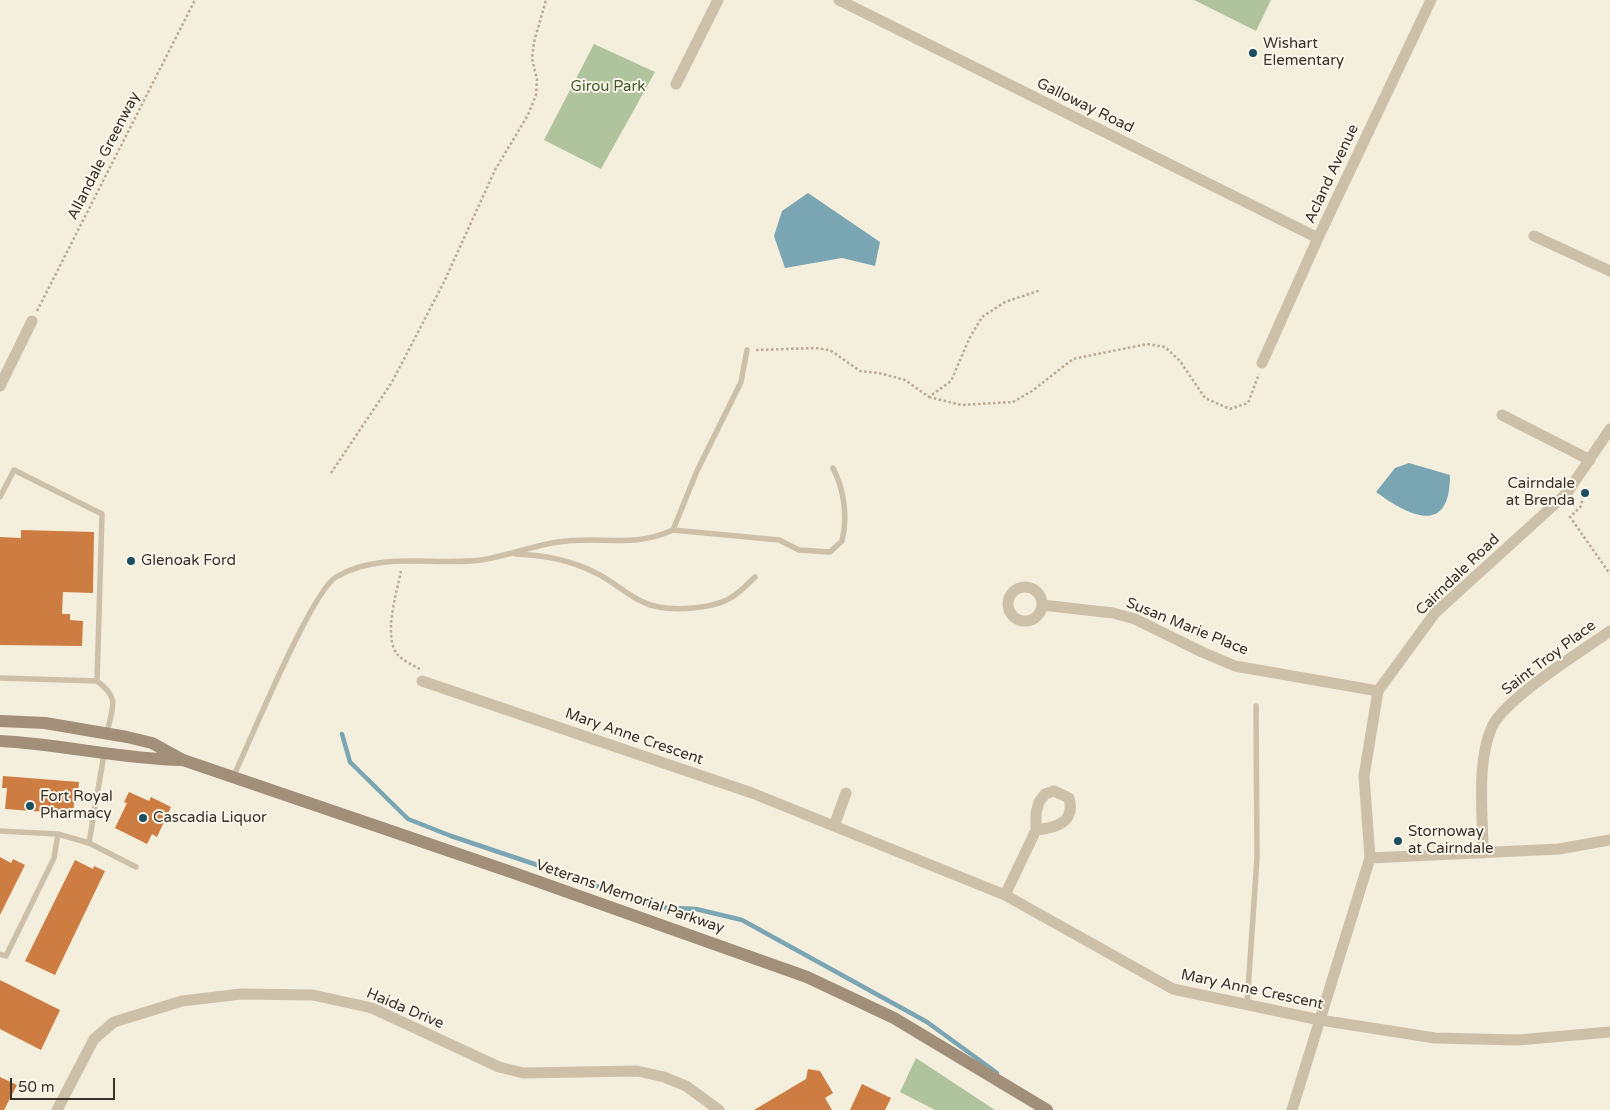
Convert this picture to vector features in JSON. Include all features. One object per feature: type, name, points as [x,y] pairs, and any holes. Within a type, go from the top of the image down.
[{"type":"main road","name":"Veterans Memorial Parkway","points":[[0,721],[45,723],[107,733],[152,743],[183,760],[233,778],[807,976],[894,1018],[1047,1110]]},
{"type":"main road","name":"Veterans Memorial Parkway","points":[[0,741],[31,742],[105,751],[148,760],[183,760]]},
{"type":"street","points":[[676,84],[718,0]]},
{"type":"street","name":"Galloway Road","points":[[839,0],[1318,238]]},
{"type":"street","name":"Acland Avenue","points":[[1262,363],[1318,238],[1432,0]]},
{"type":"street","points":[[1534,236],[1610,271]]},
{"type":"street","points":[[0,386],[32,321]]},
{"type":"street","points":[[1502,416],[1590,460]]},
{"type":"street","name":"Cairndale Road","points":[[1292,1110],[1370,858],[1364,776],[1378,691],[1435,613],[1567,493],[1610,429]]},
{"type":"street","name":"Susan Marie Place","points":[[1042,605],[1088,609],[1128,617],[1235,666],[1378,691]]},
{"type":"street","name":"Saint Troy Place","points":[[1483,853],[1483,758],[1492,726],[1518,697],[1610,631]]},
{"type":"street","name":"Mary Anne Crescent","points":[[422,681],[752,793],[1005,895],[1173,989],[1320,1020],[1435,1038],[1518,1040],[1610,1032]]},
{"type":"street","points":[[834,826],[846,793]]},
{"type":"street","points":[[1005,895],[1036,830]]},
{"type":"street","points":[[1370,858],[1559,849],[1610,840]]},
{"type":"street","name":"Haida Drive","points":[[57,1110],[94,1038],[114,1022],[182,1001],[241,994],[313,995],[372,1008],[499,1068],[523,1073],[637,1072],[664,1077],[686,1086],[719,1110]]},
{"type":"lane","points":[[673,530],[697,471],[741,382],[747,350]]},
{"type":"lane","points":[[233,778],[311,609],[334,578],[363,564],[480,560],[514,554],[559,542],[634,542],[673,530],[779,540],[810,553],[830,552],[842,542],[844,518],[840,481],[833,468]]},
{"type":"lane","points":[[0,497],[14,470],[102,514],[97,681]]},
{"type":"lane","points":[[514,554],[535,555],[575,564],[610,580],[640,601],[661,607],[694,608],[722,601],[734,596],[755,577]]},
{"type":"lane","points":[[0,678],[97,681],[110,690],[113,697],[107,733]]},
{"type":"lane","points":[[1247,1004],[1257,858],[1256,706]]},
{"type":"lane","points":[[89,843],[105,751]]},
{"type":"lane","points":[[0,831],[58,834],[89,843],[136,867]]},
{"type":"lane","points":[[3,955],[54,858],[58,834]]},
{"type":"path","name":"Allandale Greenway","points":[[32,321],[195,0]]},
{"type":"path","points":[[331,473],[392,382],[444,282],[495,170],[528,115],[536,95],[537,79],[532,59],[534,42],[546,0]]},
{"type":"path","points":[[929,397],[951,381],[970,337],[982,317],[1005,302],[1041,290]]},
{"type":"path","points":[[747,350],[823,348],[836,354],[860,371],[879,373],[905,380],[929,397],[961,405],[1013,402],[1032,391],[1074,359],[1147,344],[1165,347],[1180,361],[1205,398],[1230,409],[1248,402],[1262,363]]},
{"type":"path","points":[[1577,512],[1570,517],[1610,574]]},
{"type":"path","points":[[403,563],[391,621],[391,639],[396,653],[422,670],[422,681]]},
{"type":"green space","points":[[1194,0],[1271,0],[1256,31]]},
{"type":"green space","name":"Girou Park","points":[[594,44],[655,72],[601,169],[544,140]]},
{"type":"green space","points":[[916,1058],[995,1110],[935,1110],[900,1092]]},
{"type":"water","points":[[808,193],[880,242],[875,266],[842,258],[785,268],[774,236],[782,211]]},
{"type":"water","points":[[1409,463],[1450,475],[1448,495],[1443,507],[1435,514],[1425,516],[1414,514],[1376,492],[1395,468]]},
{"type":"building","points":[[21,530],[94,532],[93,593],[63,592],[62,614],[70,614],[70,620],[83,621],[82,646],[0,645],[0,537],[21,538]]},
{"type":"building","points":[[3,776],[79,782],[78,794],[75,794],[73,814],[5,809],[7,788],[2,788]]},
{"type":"building","name":"Cascadia Liquor","points":[[129,792],[149,801],[151,797],[171,807],[157,837],[152,834],[147,844],[115,828],[127,803],[124,802]]},
{"type":"building","points":[[0,857],[11,863],[13,859],[25,865],[0,915]]},
{"type":"building","points":[[75,860],[93,869],[94,866],[105,871],[55,975],[25,961]]},
{"type":"building","points":[[0,980],[60,1010],[41,1050],[0,1029]]},
{"type":"building","points":[[808,1069],[820,1071],[833,1093],[825,1098],[832,1110],[754,1110],[806,1079]]},
{"type":"building","points":[[0,1077],[17,1085],[4,1110],[0,1110]]},
{"type":"building","points":[[862,1084],[891,1098],[885,1110],[850,1110]]},
{"type":"waterway","points":[[342,734],[350,762],[408,819],[451,836],[570,876],[654,907],[696,909],[742,920],[927,1022],[997,1073]]},
{"type":"place","name":"Wishart Elementary","points":[[1253,53]]},
{"type":"place","name":"Cairndale at Brenda","points":[[1585,493]]},
{"type":"place","name":"Glenoak Ford","points":[[131,561]]},
{"type":"place","name":"Fort Royal Pharmacy","points":[[30,806]]},
{"type":"place","name":"Cascadia Liquor","points":[[143,818]]},
{"type":"place","name":"Stornoway at Cairndale","points":[[1398,841]]}]
